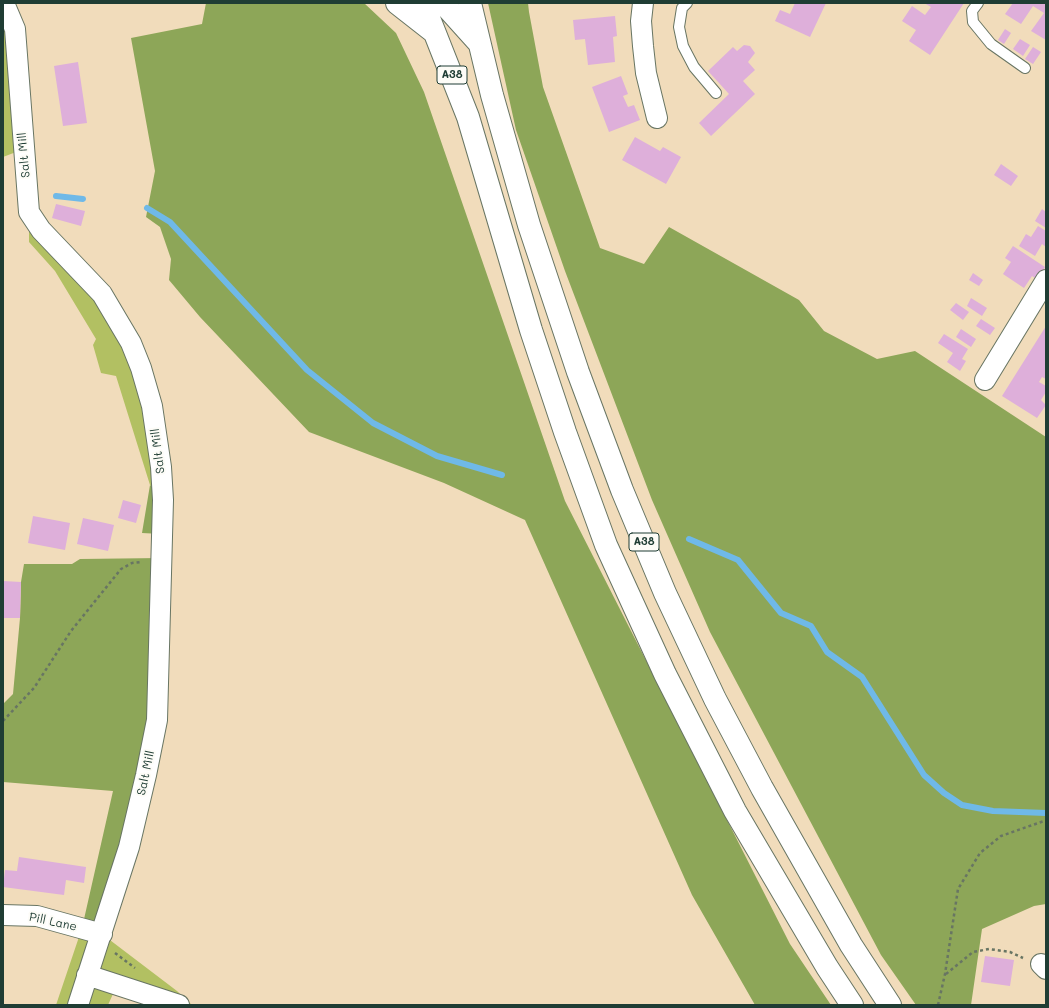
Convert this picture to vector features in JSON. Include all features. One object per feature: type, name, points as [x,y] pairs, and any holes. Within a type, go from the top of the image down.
[{"type":"highway","points":[[397,3],[435,32]]},
{"type":"highway","name":"A38","points":[[423,3],[468,117],[531,330],[565,432],[606,545],[665,674],[735,811],[827,967],[852,1005]]},
{"type":"highway","points":[[443,3],[480,44]]},
{"type":"highway","name":"A38","points":[[470,3],[492,95],[529,225],[575,364],[622,490],[665,593],[715,699],[762,788],[851,944],[890,1005]]},
{"type":"street","name":"Salt Mill","points":[[4,3],[15,29],[29,212],[41,230],[102,294],[131,343],[141,368],[152,406],[161,467],[163,500],[157,720],[129,847],[78,1005]]},
{"type":"street","points":[[643,3],[641,21],[644,60],[657,118]]},
{"type":"street","points":[[984,380],[1046,280]]},
{"type":"street","name":"Pill Lane","points":[[3,914],[37,916],[102,934]]},
{"type":"street","points":[[87,975],[179,1005]]},
{"type":"lane","points":[[687,3],[682,8],[679,27],[683,46],[694,67],[716,93]]},
{"type":"lane","points":[[978,3],[972,11],[973,22],[991,44],[1025,68]]},
{"type":"path","points":[[3,721],[34,688],[71,631],[121,569],[132,563]]},
{"type":"path","points":[[938,1005],[946,974],[958,889],[980,853],[1001,836],[1044,821]]},
{"type":"path","points":[[946,974],[973,952],[989,949],[1010,952],[1026,960],[1044,966]]},
{"type":"green space","points":[[3,3],[24,149],[3,157]]},
{"type":"green space","points":[[206,3],[364,3],[396,33],[424,92],[565,501],[790,944],[831,1005],[755,1005],[692,895],[525,520],[444,483],[309,432],[200,317],[169,280],[171,259],[160,227],[146,217],[155,171],[131,38],[202,24]]},
{"type":"green space","points":[[488,3],[528,3],[543,87],[600,248],[644,264],[669,227],[799,300],[824,331],[877,359],[915,351],[1046,437],[1046,904],[1034,906],[982,929],[971,1005],[916,1005],[881,955],[710,632],[652,500],[565,271],[516,130]]},
{"type":"green space","points":[[29,212],[131,343],[163,497],[150,485],[116,376],[101,373],[93,345],[96,339],[55,271],[29,242]]},
{"type":"green space","points":[[150,485],[163,497],[161,534],[142,533]]},
{"type":"green space","points":[[161,558],[157,720],[102,934],[82,928],[113,791],[3,782],[3,704],[13,694],[20,618],[21,582],[24,564],[72,564],[80,559]]},
{"type":"green space","points":[[82,928],[102,934],[177,991],[192,1005],[179,1005],[117,985],[108,1005],[56,1005]]},
{"type":"building","points":[[795,3],[826,3],[810,37],[775,21],[780,10],[790,14]]},
{"type":"building","points":[[924,3],[964,3],[930,55],[909,41],[916,30],[902,21],[912,6],[925,15],[931,7]]},
{"type":"building","points":[[1013,3],[1046,3],[1046,40],[1031,31],[1044,13],[1033,6],[1021,24],[1005,14]]},
{"type":"building","points":[[615,16],[617,36],[613,37],[615,62],[588,65],[585,39],[575,40],[573,20]]},
{"type":"building","points":[[1005,29],[1011,33],[1004,44],[998,40]]},
{"type":"building","points":[[1020,39],[1030,45],[1023,56],[1013,49]]},
{"type":"building","points":[[744,45],[750,46],[755,53],[748,62],[755,70],[743,81],[755,94],[711,136],[699,123],[729,94],[708,71],[733,47],[737,51]]},
{"type":"building","points":[[1033,47],[1041,52],[1033,64],[1025,59]]},
{"type":"building","points":[[78,62],[87,123],[63,126],[54,66]]},
{"type":"building","points":[[621,76],[628,94],[623,96],[628,107],[634,105],[640,120],[609,132],[592,87]]},
{"type":"building","points":[[635,137],[660,151],[663,147],[681,157],[666,184],[622,160]]},
{"type":"building","points":[[1001,164],[1018,176],[1011,186],[994,175]]},
{"type":"building","points":[[56,204],[85,211],[81,226],[52,218]]},
{"type":"building","points":[[1042,209],[1046,212],[1046,228],[1035,221]]},
{"type":"building","points":[[1038,226],[1046,231],[1046,247],[1042,244],[1035,256],[1019,246],[1026,234],[1031,237]]},
{"type":"building","points":[[1013,246],[1045,267],[1038,280],[1032,276],[1024,288],[1003,274],[1011,262],[1005,258]]},
{"type":"building","points":[[973,273],[983,280],[979,286],[969,280]]},
{"type":"building","points":[[971,298],[987,308],[982,316],[967,306]]},
{"type":"building","points":[[956,303],[969,312],[963,320],[950,310]]},
{"type":"building","points":[[981,319],[995,328],[990,335],[976,326]]},
{"type":"building","points":[[1046,326],[1046,379],[1042,377],[1039,382],[1046,386],[1046,392],[1041,400],[1046,405],[1037,418],[1002,396]]},
{"type":"building","points":[[961,329],[976,339],[971,347],[956,337]]},
{"type":"building","points":[[944,334],[968,349],[962,359],[966,361],[960,371],[947,362],[953,353],[938,343]]},
{"type":"building","points":[[123,500],[141,505],[136,523],[118,518]]},
{"type":"building","points":[[33,516],[70,523],[65,550],[28,543]]},
{"type":"building","points":[[83,518],[114,525],[108,551],[77,544]]},
{"type":"building","points":[[3,581],[21,582],[20,618],[3,618]]},
{"type":"building","points":[[19,857],[86,867],[84,883],[66,880],[64,895],[3,887],[5,870],[17,871]]},
{"type":"building","points":[[985,956],[1014,960],[1010,986],[981,982]]},
{"type":"waterway","points":[[56,196],[83,199]]},
{"type":"waterway","points":[[147,208],[170,222],[307,370],[373,423],[437,456],[502,475]]},
{"type":"waterway","points":[[689,539],[738,560],[781,613],[811,626],[827,652],[862,677],[924,775],[944,793],[962,805],[993,811],[1046,813]]}]
